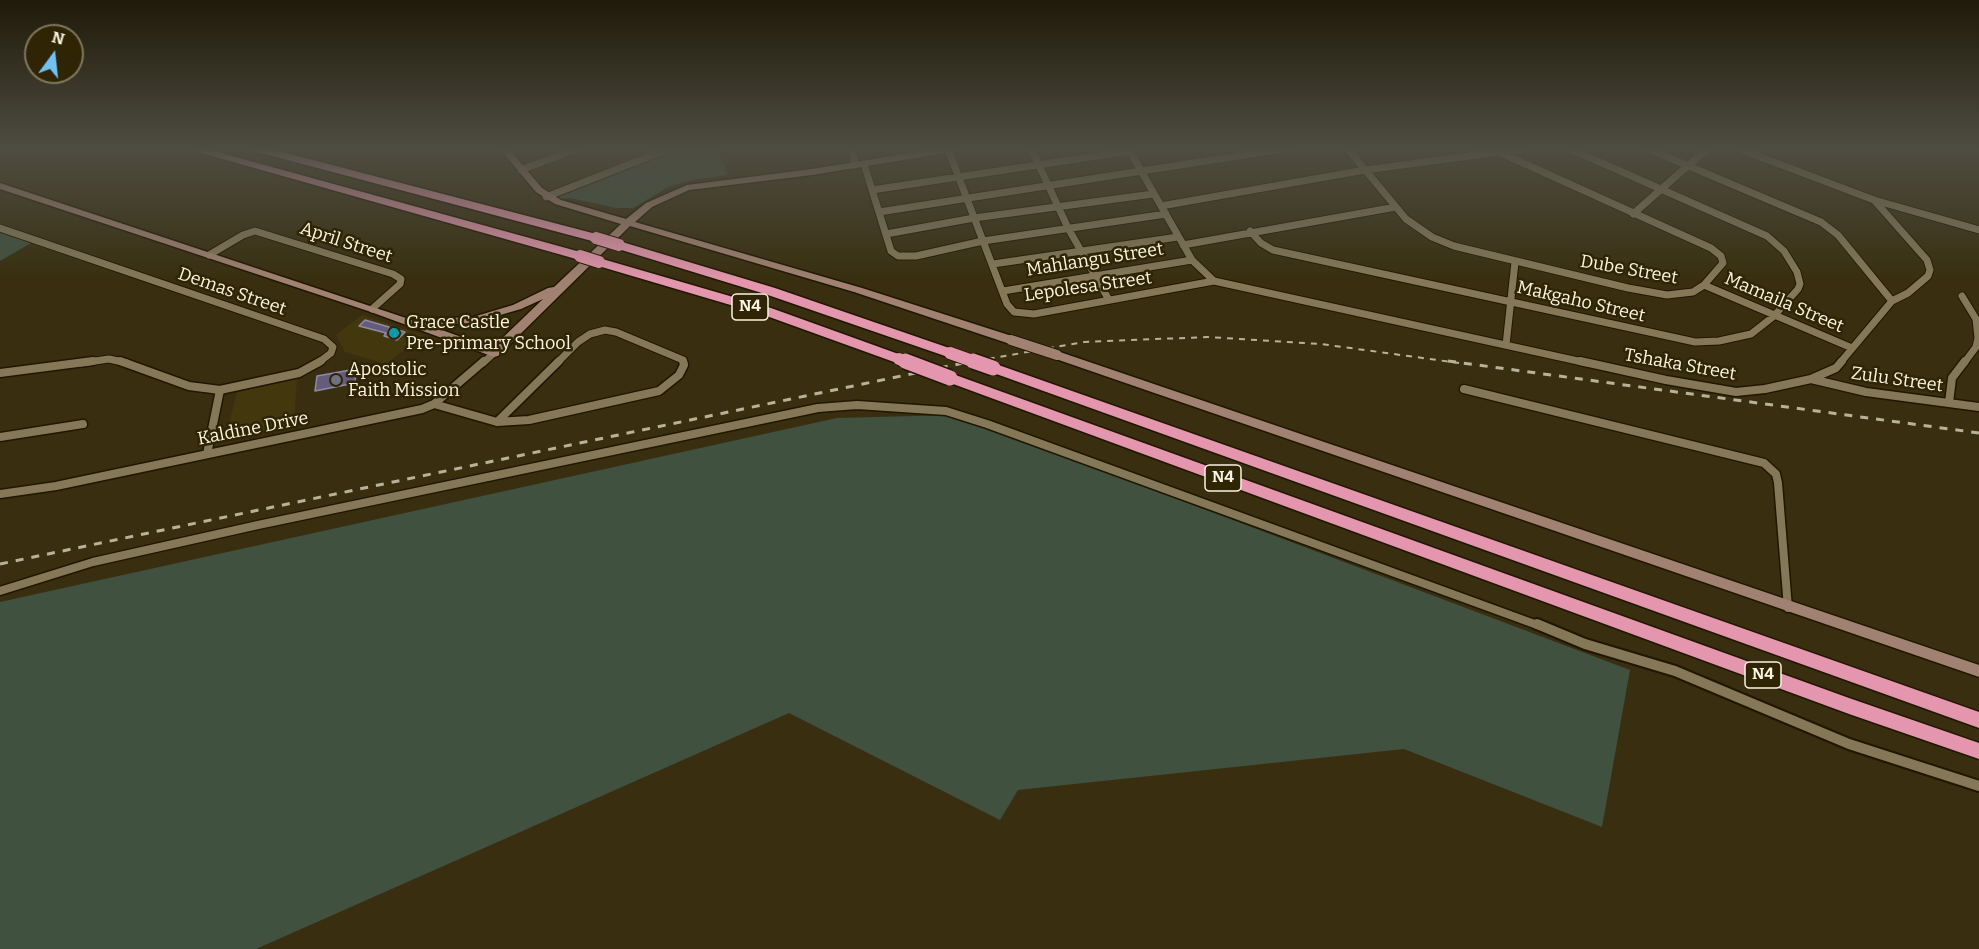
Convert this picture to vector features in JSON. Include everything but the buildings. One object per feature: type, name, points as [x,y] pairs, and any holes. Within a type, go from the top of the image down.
[{"type":"highway","name":"N4","points":[[350,192],[580,256],[766,312],[1495,578],[1979,751]]},
{"type":"highway","name":"N4","points":[[422,192],[596,238],[770,291],[993,368],[1979,720]]},
{"type":"main road","points":[[19,192],[372,309],[494,353],[563,283],[646,207]]},
{"type":"main road","points":[[541,192],[546,197],[563,204],[858,290],[1057,355],[1788,608],[1979,671]]},
{"type":"main road","points":[[563,204],[615,213],[646,207],[678,192]]},
{"type":"main road","points":[[386,314],[436,323],[473,320],[518,307],[563,283]]},
{"type":"street","points":[[546,197],[558,192]]},
{"type":"street","points":[[873,192],[891,251],[898,256],[946,251],[983,241],[1166,214]]},
{"type":"street","name":"Lepolesa Street","points":[[964,192],[1010,308],[1014,312],[1027,314],[1214,281]]},
{"type":"street","points":[[879,212],[998,192]]},
{"type":"street","points":[[1051,192],[1068,228],[1109,300]]},
{"type":"street","points":[[1161,206],[1239,192]]},
{"type":"street","name":"Dube Street","points":[[1384,192],[1416,228],[1454,246],[1515,262],[1666,295],[1684,294],[1704,285],[1723,262],[1719,254],[1711,248],[1586,192]]},
{"type":"street","points":[[1633,214],[1657,192]]},
{"type":"street","points":[[1669,192],[1736,221]]},
{"type":"street","points":[[1752,192],[1821,222],[1838,235],[1892,301],[1908,293],[1928,276],[1930,264],[1874,200]]},
{"type":"street","points":[[1854,192],[1979,230]]},
{"type":"street","points":[[886,234],[974,218],[1153,194],[1192,260],[1214,281]]},
{"type":"street","points":[[1183,245],[1250,231],[1396,207]]},
{"type":"street","name":"Makgaho Street","points":[[1250,231],[1261,243],[1273,250],[1695,342],[1739,338],[1761,327],[1774,316],[1800,284],[1797,272],[1776,242],[1736,221]]},
{"type":"street","name":"Demas Street","points":[[0,228],[324,339],[333,347],[331,353],[323,360],[299,373],[220,390]]},
{"type":"street","name":"April Street","points":[[209,255],[243,235],[255,231],[382,270],[401,279],[398,286],[372,309]]},
{"type":"street","points":[[993,264],[1178,237]]},
{"type":"street","name":"Mahlangu Street","points":[[1003,291],[1192,260]]},
{"type":"street","points":[[1506,345],[1515,262]]},
{"type":"street","name":"Tshaka Street","points":[[1214,281],[1719,391],[1736,392],[1765,389],[1811,379],[1836,368],[1892,301]]},
{"type":"street","name":"Mamaila Street","points":[[1704,285],[1852,348]]},
{"type":"street","points":[[1949,403],[1952,378],[1976,347],[1978,338],[1976,319],[1962,296]]},
{"type":"street","points":[[435,404],[497,422],[529,420],[648,395],[672,383],[684,364],[678,357],[616,332],[604,330],[590,334],[578,342],[497,422]]},
{"type":"street","name":"Kaldine Drive","points":[[0,494],[56,486],[407,414],[435,404],[494,353]]},
{"type":"street","points":[[0,373],[109,359],[125,362],[189,386],[220,390],[207,454]]},
{"type":"street","name":"Zulu Street","points":[[1811,379],[1866,392],[1979,407]]},
{"type":"street","points":[[1464,389],[1764,463],[1776,474],[1778,483],[1788,608]]},
{"type":"street","points":[[0,591],[93,562],[258,525],[818,408],[857,405],[910,407],[946,411],[987,424],[1514,615],[1585,644],[1710,684],[1849,744],[1979,786]]},
{"type":"street","points":[[0,436],[83,424]]},
{"type":"shaded area","points":[[362,315],[423,335],[386,364],[345,352],[336,335]]},
{"type":"shaded area","points":[[297,379],[294,425],[225,439],[237,392]]},
{"type":"green space","points":[[659,192],[633,208],[616,208],[570,198],[560,199],[550,193]]},
{"type":"green space","points":[[0,232],[31,243],[0,261]]},
{"type":"green space","points":[[955,415],[1630,670],[1602,827],[1404,749],[1018,790],[1000,820],[789,713],[256,949],[0,949],[0,602],[837,418]]},
{"type":"railway","points":[[965,363],[1084,342],[1207,337],[1321,344],[1459,363]]},
{"type":"railway","points":[[0,564],[973,361]]},
{"type":"railway","points":[[1448,361],[1979,433]]},
{"type":"place","name":"Grace Castle Pre-primary School","points":[[394,333]]},
{"type":"place","name":"Apostolic Faith Mission","points":[[336,380]]}]
